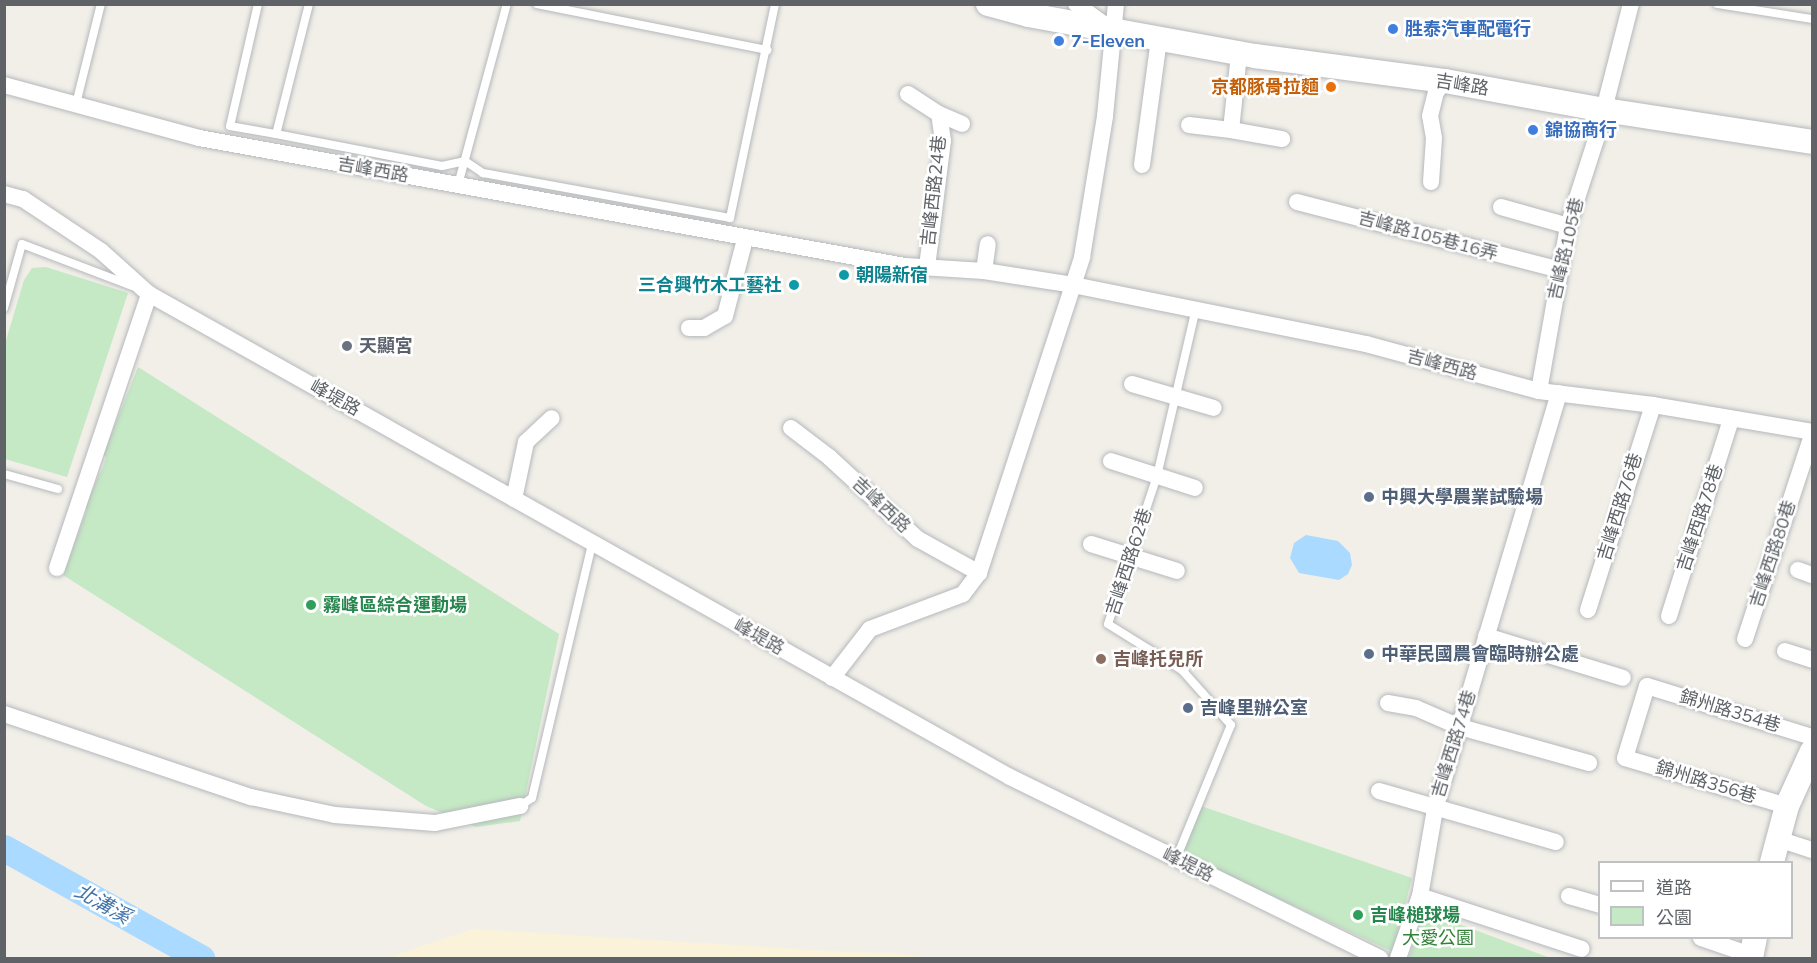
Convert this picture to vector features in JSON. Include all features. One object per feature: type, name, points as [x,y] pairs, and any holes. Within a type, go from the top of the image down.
[{"type":"street","name":"吉峰路","points":[[988,4],[1239,54],[1445,81],[1604,110],[1812,141]]},
{"type":"street","name":"吉峰路","points":[[1076,4],[1112,30]]},
{"type":"street","points":[[832,678],[870,629],[963,594],[979,573],[1082,257],[1099,158],[1116,4]]},
{"type":"street","name":"吉峰路105巷","points":[[1539,391],[1568,226],[1604,110],[1631,4]]},
{"type":"street","points":[[1142,165],[1160,40]]},
{"type":"street","points":[[1231,130],[1239,54]]},
{"type":"street","points":[[1431,182],[1434,138],[1430,117],[1436,92],[1445,81]]},
{"type":"street","name":"吉峰西路","points":[[4,85],[199,138],[905,267],[984,271],[1073,285],[1366,344],[1539,391],[1653,405],[1812,434]]},
{"type":"street","points":[[908,94],[939,114],[962,124]]},
{"type":"street","name":"吉峰西路24巷","points":[[927,267],[943,141],[939,114]]},
{"type":"street","points":[[1189,125],[1282,139]]},
{"type":"street","name":"峰堤路","points":[[4,194],[23,199],[101,250],[149,294],[592,545],[1010,777],[1380,958]]},
{"type":"street","name":"吉峰路105巷16弄","points":[[1297,202],[1559,270]]},
{"type":"street","points":[[1501,207],[1568,226]]},
{"type":"street","points":[[689,328],[704,328],[725,316],[744,239]]},
{"type":"street","points":[[984,271],[988,244]]},
{"type":"street","points":[[57,568],[149,294]]},
{"type":"street","points":[[1132,384],[1214,408]]},
{"type":"street","name":"吉峰西路74巷","points":[[1398,958],[1420,896],[1435,809],[1559,393]]},
{"type":"street","name":"吉峰西路76巷","points":[[1588,610],[1653,405]]},
{"type":"street","points":[[514,499],[526,442],[552,418]]},
{"type":"street","name":"吉峰西路78巷","points":[[1669,616],[1731,419]]},
{"type":"street","name":"吉峰西路","points":[[791,428],[829,457],[918,539],[979,573]]},
{"type":"street","name":"吉峰西路80巷","points":[[1745,639],[1812,434]]},
{"type":"street","points":[[1111,461],[1195,489]]},
{"type":"street","points":[[1091,544],[1177,571]]},
{"type":"street","points":[[1486,636],[1623,678]]},
{"type":"street","points":[[1785,651],[1812,660]]},
{"type":"street","name":"錦州路354巷","points":[[1625,758],[1647,686],[1812,737]]},
{"type":"street","points":[[1388,703],[1416,708],[1460,727],[1589,763]]},
{"type":"street","points":[[4,714],[251,797],[335,815],[435,823],[520,806]]},
{"type":"street","points":[[1772,861],[1787,806],[1812,751]]},
{"type":"street","name":"錦州路356巷","points":[[1625,758],[1787,806]]},
{"type":"street","points":[[1379,791],[1556,842]]},
{"type":"street","points":[[1778,839],[1812,850]]},
{"type":"street","points":[[1420,896],[1582,949]]},
{"type":"street","points":[[1569,896],[1598,905]]},
{"type":"street","points":[[1705,939],[1752,950]]},
{"type":"lane","points":[[78,96],[101,4]]},
{"type":"lane","points":[[258,4],[230,126],[442,166],[465,161],[483,173],[730,218],[775,4]]},
{"type":"lane","points":[[276,134],[309,4]]},
{"type":"lane","points":[[458,185],[507,4]]},
{"type":"lane","points":[[537,4],[767,50]]},
{"type":"lane","points":[[1718,4],[1812,19]]},
{"type":"lane","points":[[4,308],[22,244],[94,269],[149,294]]},
{"type":"lane","name":"吉峰西路62巷","points":[[1176,859],[1230,725],[1182,670],[1108,624],[1157,476],[1178,396],[1196,309]]},
{"type":"lane","points":[[4,474],[58,489]]},
{"type":"lane","points":[[520,806],[532,798],[592,545]]},
{"type":"green space","points":[[46,267],[128,293],[67,477],[5,459],[5,344],[24,280],[32,268]]},
{"type":"green space","name":"霧峰區綜合運動場","points":[[138,367],[559,634],[520,821],[476,827],[426,806],[63,575],[87,509],[84,507],[103,467],[106,457],[103,455]]},
{"type":"green space","name":"吉峰槌球場","points":[[1198,805],[1412,878],[1393,952],[1178,852]]},
{"type":"green space","name":"大愛公園","points":[[1424,911],[1550,958],[1409,958]]},
{"type":"sand","points":[[473,929],[844,952],[898,953],[926,958],[387,958]]},
{"type":"water","points":[[1306,535],[1338,541],[1350,553],[1352,565],[1348,574],[1339,580],[1299,573],[1290,558],[1294,543]]},
{"type":"waterway","name":"北溝溪","points":[[4,848],[201,958]]},
{"type":"place","name":"胜泰汽車配電行","points":[[1393,29]]},
{"type":"place","name":"7-Eleven","points":[[1059,41]]},
{"type":"place","name":"京都豚骨拉麵","points":[[1331,87]]},
{"type":"place","name":"錦協商行","points":[[1533,130]]},
{"type":"place","name":"朝陽新宿","points":[[844,275]]},
{"type":"place","name":"三合興竹木工藝社","points":[[794,285]]},
{"type":"place","name":"天顯宮","points":[[347,346]]},
{"type":"place","name":"中興大學農業試驗場","points":[[1369,497]]},
{"type":"place","name":"霧峰區綜合運動場","points":[[311,605]]},
{"type":"place","name":"中華民國農會臨時辦公處","points":[[1369,654]]},
{"type":"place","name":"吉峰托兒所","points":[[1101,659]]},
{"type":"place","name":"吉峰里辦公室","points":[[1188,708]]},
{"type":"place","name":"吉峰槌球場","points":[[1358,915]]}]
